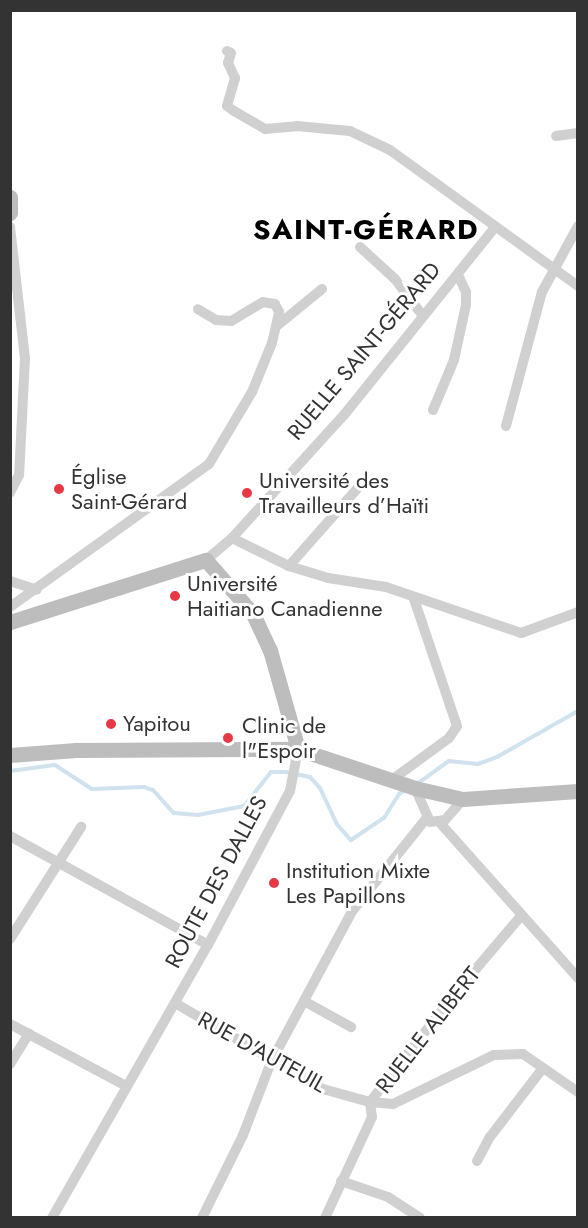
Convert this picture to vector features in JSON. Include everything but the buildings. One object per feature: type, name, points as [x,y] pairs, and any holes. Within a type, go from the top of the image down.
[{"type":"street","points":[[227,51],[231,53],[228,63],[235,78],[227,106],[234,111],[265,129],[297,126],[350,131],[390,150],[578,286]]},
{"type":"street","points":[[556,136],[578,133]]},
{"type":"street","points":[[10,197],[10,213]]},
{"type":"street","points":[[506,426],[539,301],[553,268],[578,226]]},
{"type":"street","points":[[10,227],[25,358],[20,476],[10,493]]},
{"type":"street","name":"RUELLE SAINT-GÉRARD","points":[[10,622],[206,560],[232,538],[344,415],[495,227]]},
{"type":"street","points":[[360,247],[395,279],[423,316]]},
{"type":"street","points":[[433,410],[454,360],[466,305],[466,292],[458,275]]},
{"type":"street","points":[[278,325],[322,289]]},
{"type":"street","points":[[10,607],[37,590],[209,464],[252,392],[278,325],[279,312],[269,301],[231,321],[216,320],[198,309]]},
{"type":"street","points":[[289,566],[357,489]]},
{"type":"street","points":[[232,538],[289,566],[328,578],[386,587],[414,599],[521,633],[578,612]]},
{"type":"street","name":"ROUTE DES DALLES","points":[[52,1218],[208,945],[290,791],[296,768],[298,749],[270,650],[253,614],[206,560]]},
{"type":"street","points":[[10,581],[37,590]]},
{"type":"street","points":[[393,779],[449,738],[457,726],[414,599]]},
{"type":"street","points":[[10,755],[76,750],[298,749],[415,788],[464,799],[578,791]]},
{"type":"street","points":[[415,788],[426,819]]},
{"type":"street","points":[[440,823],[464,799]]},
{"type":"street","points":[[426,819],[440,823],[520,917],[578,978]]},
{"type":"street","points":[[202,1218],[243,1135],[271,1062],[358,902],[426,819]]},
{"type":"street","points":[[10,939],[81,827]]},
{"type":"street","points":[[10,836],[208,945]]},
{"type":"street","name":"RUELLE ALIBERT","points":[[325,1218],[372,1117],[370,1102],[520,917]]},
{"type":"street","points":[[304,1001],[351,1027]]},
{"type":"street","name":"RUE D'AUTEUIL","points":[[176,1003],[271,1062],[323,1089],[370,1102],[393,1104],[494,1055],[523,1054],[578,1092]]},
{"type":"street","points":[[10,1024],[126,1086]]},
{"type":"street","points":[[10,1064],[28,1034]]},
{"type":"street","points":[[477,1161],[490,1137],[543,1068]]},
{"type":"street","points":[[341,1181],[388,1197],[420,1218]]},
{"type":"waterway","points":[[417,784],[449,761],[478,764],[497,757],[578,711]]},
{"type":"waterway","points":[[10,771],[55,765],[92,789],[144,787],[153,790],[174,813],[198,815],[244,806],[271,772],[286,772],[310,777],[320,788],[336,823],[351,840],[384,818],[399,794],[405,790]]},
{"type":"place","name":"Église Saint-Gérard","points":[[59,489]]},
{"type":"place","name":"Université des Travailleurs d’Haïti","points":[[247,493]]},
{"type":"place","name":"Université Haitiano Canadienne","points":[[175,596]]},
{"type":"place","name":"Yapitou","points":[[111,724]]},
{"type":"place","name":"Clinic de l\"Espoir","points":[[228,738]]},
{"type":"place","name":"Institution Mixte Les Papillons","points":[[274,883]]},
{"type":"district","name":"SAINT-GÉRARD","points":[[366,230]]}]
